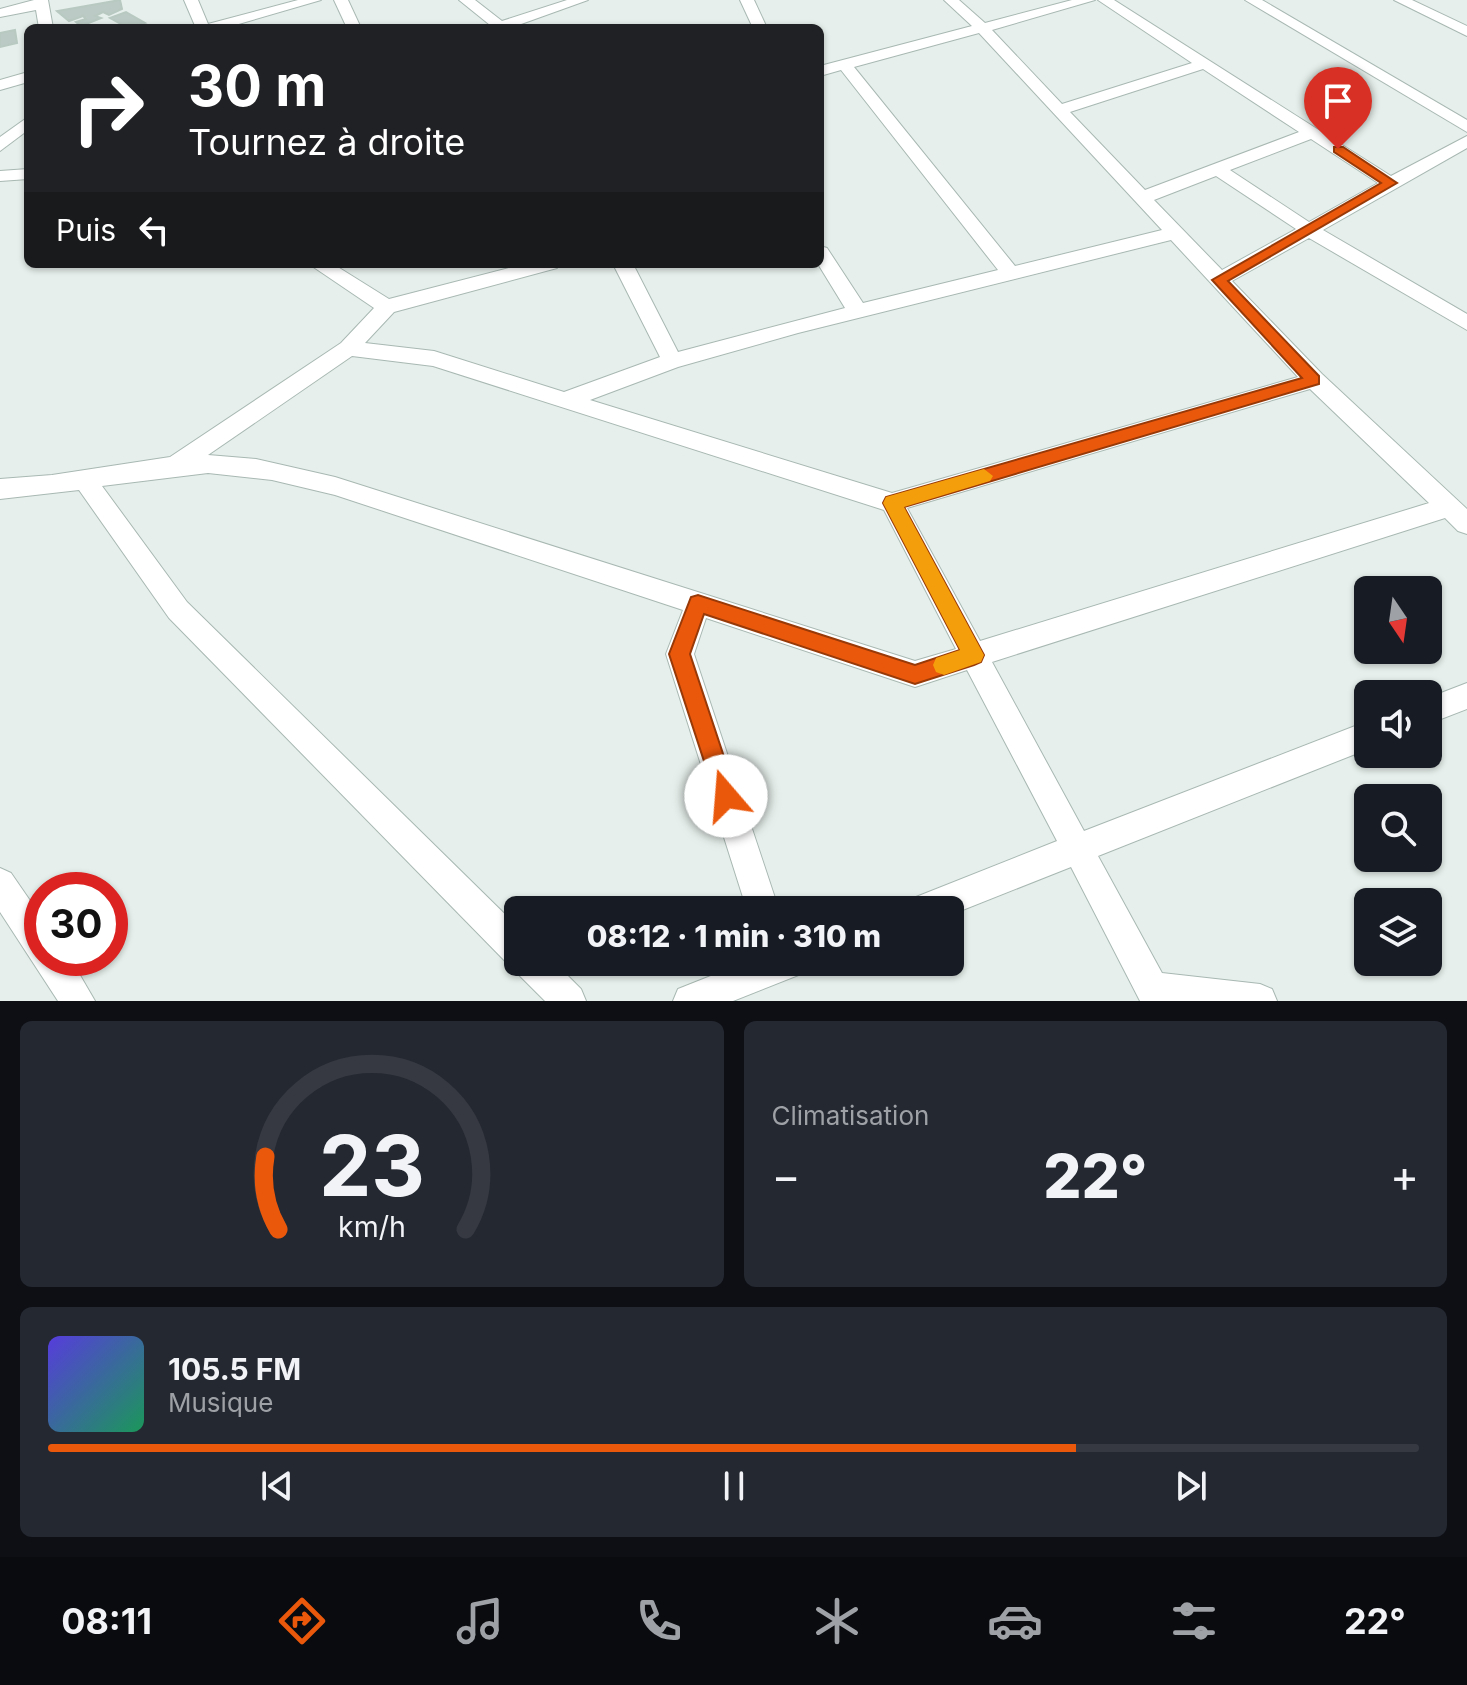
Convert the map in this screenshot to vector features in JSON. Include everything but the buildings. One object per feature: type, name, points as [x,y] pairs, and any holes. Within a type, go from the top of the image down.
[{"type":"street","points":[[191,0],[201,24]]},
{"type":"street","points":[[224,24],[314,0]]},
{"type":"street","points":[[341,0],[352,24]]},
{"type":"street","points":[[466,0],[495,24]]},
{"type":"street","points":[[508,24],[581,0]]},
{"type":"street","points":[[747,0],[758,24]]},
{"type":"street","points":[[951,0],[981,27],[1314,380],[1458,516]]},
{"type":"street","points":[[824,70],[1088,0]]},
{"type":"street","points":[[1105,0],[1390,183]]},
{"type":"street","points":[[1252,0],[1467,127]]},
{"type":"street","points":[[1401,0],[1467,32]]},
{"type":"street","points":[[0,13],[41,2],[45,24]]},
{"type":"street","points":[[844,64],[1012,275]]},
{"type":"street","points":[[1059,110],[1204,64]]},
{"type":"street","points":[[0,85],[24,78]]},
{"type":"street","points":[[0,146],[24,125]]},
{"type":"street","points":[[1142,198],[1312,133]]},
{"type":"street","points":[[1219,280],[1467,141]]},
{"type":"street","points":[[1217,169],[1308,229],[1464,317]]},
{"type":"street","points":[[0,176],[24,174]]},
{"type":"street","points":[[565,400],[672,361],[1175,233]]},
{"type":"street","points":[[824,258],[858,312]]},
{"type":"street","points":[[325,268],[387,307]]},
{"type":"street","points":[[175,466],[348,348],[387,307],[534,268]]},
{"type":"street","points":[[625,268],[672,361]]},
{"type":"street","points":[[348,348],[434,359],[892,503],[1314,380]]},
{"type":"street","points":[[0,498],[26,489],[175,466],[248,466],[335,486],[915,674],[1458,516]]},
{"type":"street","points":[[84,479],[178,610],[504,936]]},
{"type":"street","points":[[0,489],[26,489]]},
{"type":"street","points":[[892,503],[1156,995],[1260,1001]]},
{"type":"street","points":[[698,604],[680,654],[758,896]]},
{"type":"street","points":[[1442,706],[1467,696]]},
{"type":"street","points":[[958,896],[1354,740]]},
{"type":"street","points":[[0,884],[24,920]]},
{"type":"street","points":[[62,976],[78,1001]]},
{"type":"street","points":[[544,976],[569,1001]]},
{"type":"street","points":[[690,1001],[752,976]]},
{"type":"slow traffic","points":[[944,665],[974,655],[892,503],[984,476]]},
{"type":"route","points":[[726,796],[680,654],[698,604],[915,674],[974,655],[892,503],[1314,380],[1219,280],[1390,183],[1338,149]]}]
